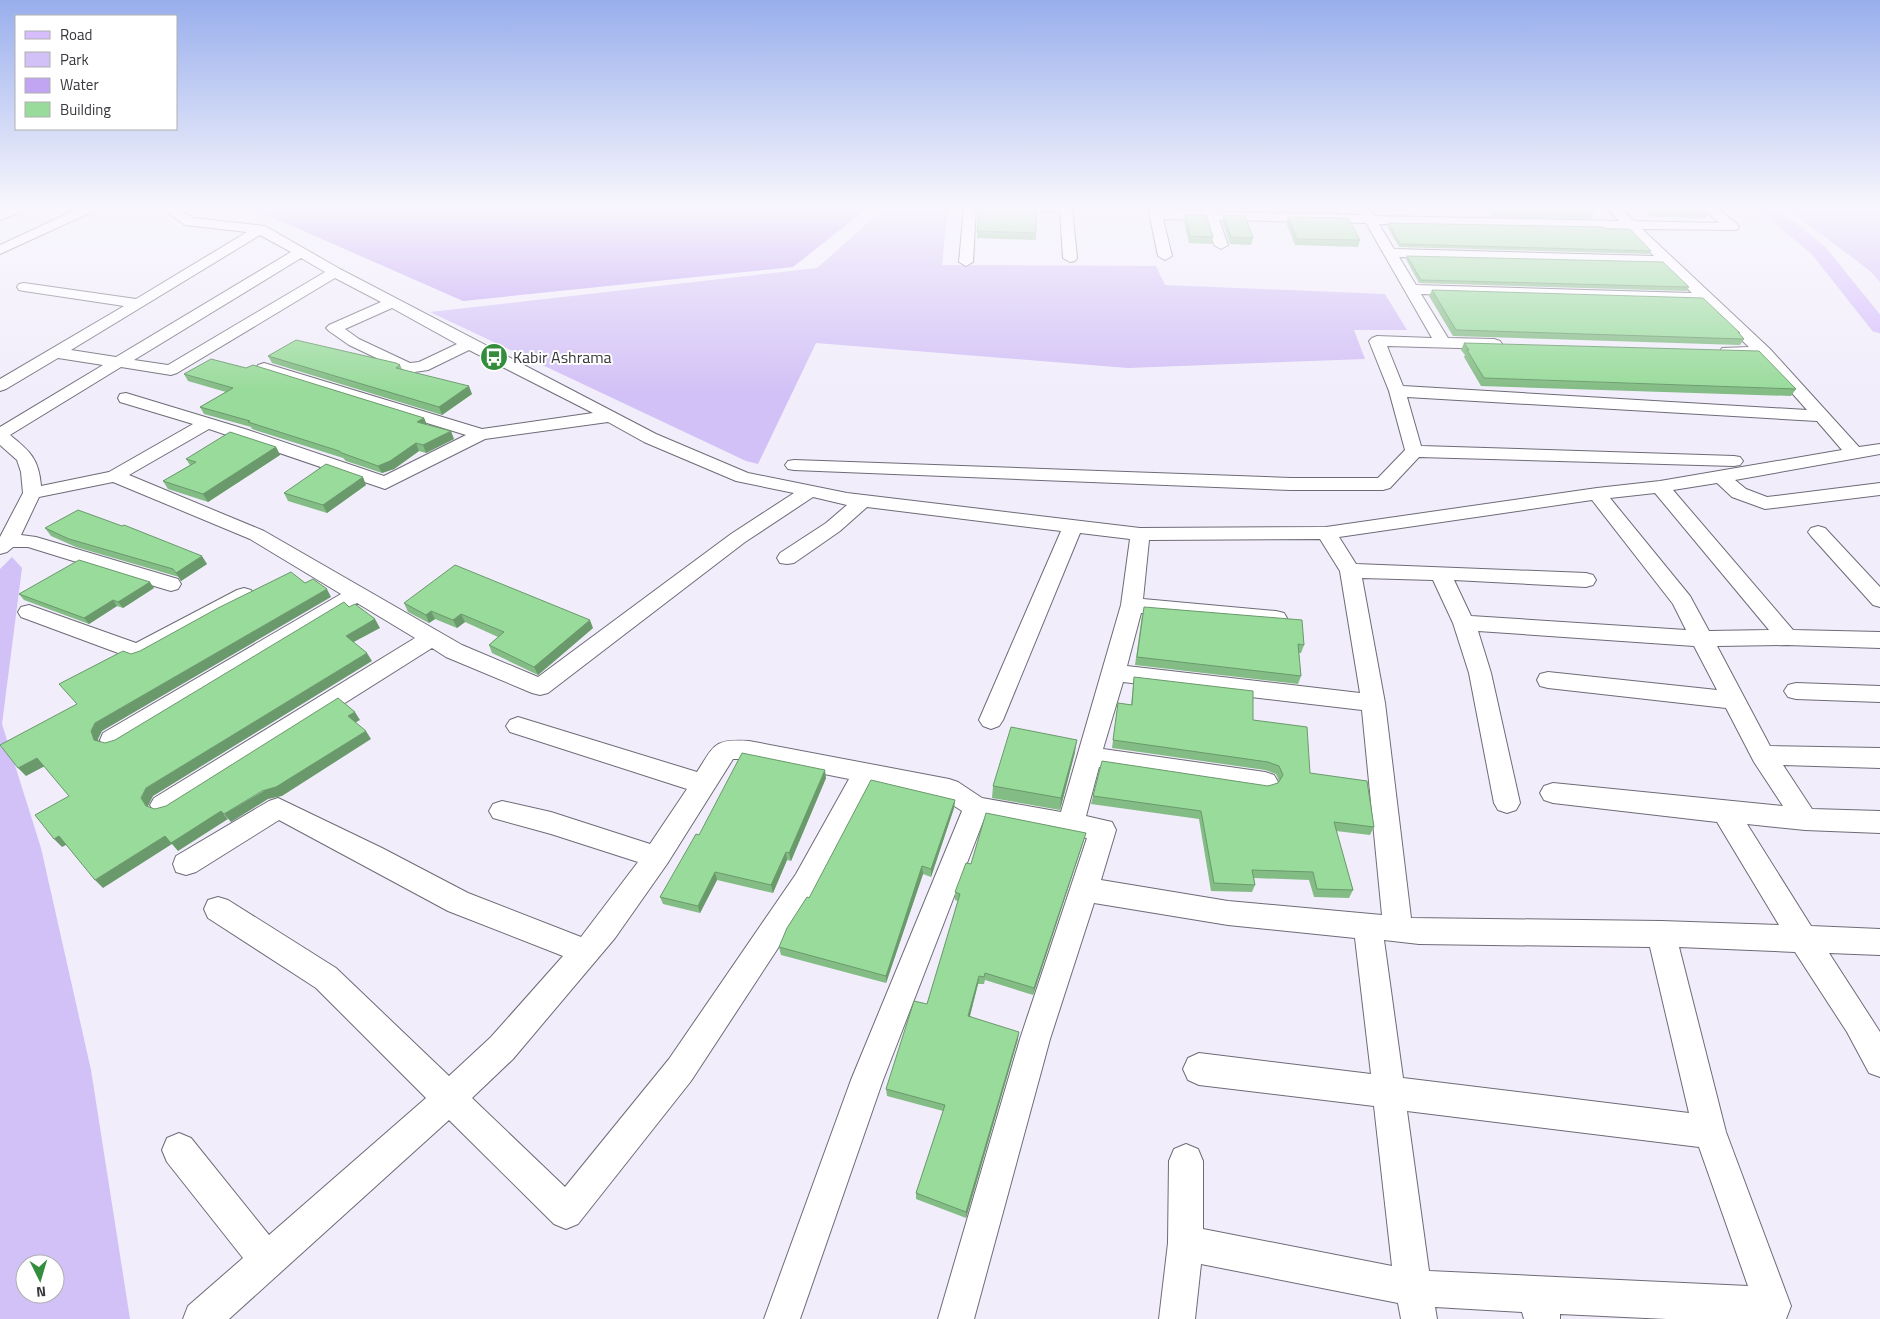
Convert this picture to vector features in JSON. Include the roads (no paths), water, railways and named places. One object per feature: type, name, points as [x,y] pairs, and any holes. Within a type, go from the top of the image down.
[{"type":"main road","points":[[1833,269],[1880,327]]},
{"type":"street","points":[[0,386],[196,269]]},
{"type":"street","points":[[4,545],[32,493],[31,472],[27,458],[0,435],[115,363],[273,269]]},
{"type":"street","points":[[329,269],[650,438],[743,477],[863,501],[1140,534],[1326,534],[1597,494],[1660,487],[1880,449]]},
{"type":"street","points":[[1398,269],[1443,343]]},
{"type":"street","points":[[1675,269],[1764,352],[1852,450]]},
{"type":"street","points":[[56,353],[171,370],[335,272]]},
{"type":"street","points":[[24,287],[139,304]]},
{"type":"street","points":[[1411,289],[1705,298]]},
{"type":"street","points":[[394,303],[376,308],[334,328],[354,342],[408,368],[422,367],[469,344]]},
{"type":"street","points":[[1414,451],[1397,391],[1376,341],[1511,345]]},
{"type":"street","points":[[1715,350],[1764,352]]},
{"type":"street","points":[[264,368],[481,434]]},
{"type":"street","points":[[1397,391],[1821,416]]},
{"type":"street","points":[[126,398],[208,423],[385,483],[481,434],[611,416]]},
{"type":"street","points":[[32,493],[115,476],[208,423]]},
{"type":"street","points":[[794,465],[1291,484],[1383,484],[1414,451],[1734,461]]},
{"type":"street","points":[[115,476],[257,535],[454,651],[540,687],[738,538],[810,491]]},
{"type":"street","points":[[1720,476],[1739,493],[1764,503],[1880,489]]},
{"type":"street","points":[[1660,487],[1787,638]]},
{"type":"street","points":[[1597,494],[1682,601],[1762,755],[1805,819]]},
{"type":"street","points":[[787,558],[833,527],[863,501]]},
{"type":"street","points":[[991,720],[1074,526]]},
{"type":"street","points":[[1818,532],[1880,600]]},
{"type":"street","points":[[1071,824],[1132,605],[1140,534]]},
{"type":"street","points":[[1326,534],[1350,571],[1373,703],[1390,1092],[1416,1304]]},
{"type":"street","points":[[4,545],[29,541],[171,584]]},
{"type":"street","points":[[29,612],[137,652],[215,609],[307,564]]},
{"type":"street","points":[[1350,571],[1586,580]]},
{"type":"street","points":[[1440,573],[1464,623],[1480,673],[1508,803]]},
{"type":"street","points":[[112,740],[357,594]]},
{"type":"street","points":[[1132,605],[1276,618]]},
{"type":"street","points":[[1464,623],[1701,638],[1880,640]]},
{"type":"street","points":[[163,805],[432,638]]},
{"type":"street","points":[[1114,673],[1373,703]]},
{"type":"street","points":[[1548,680],[1734,700]]},
{"type":"street","points":[[1796,691],[1880,694]]},
{"type":"street","points":[[518,726],[703,784]]},
{"type":"street","points":[[201,1319],[450,1098],[502,1048],[604,930],[655,857],[721,754],[728,749],[749,750],[949,789],[976,808],[1103,830],[1086,889],[1035,1039],[956,1319]]},
{"type":"street","points":[[1762,755],[1880,758]]},
{"type":"street","points":[[1089,756],[1265,782]]},
{"type":"street","points":[[218,908],[326,978],[566,1212],[680,1070],[806,882],[865,773]]},
{"type":"street","points":[[1553,793],[1725,812],[1805,819],[1880,822]]},
{"type":"street","points":[[186,864],[278,808],[458,902],[586,952]]},
{"type":"street","points":[[782,1319],[867,1080],[976,808]]},
{"type":"street","points":[[502,811],[550,823],[655,857]]},
{"type":"street","points":[[1725,812],[1803,938],[1869,1023],[1880,1062]]},
{"type":"street","points":[[1086,889],[1228,912],[1419,931],[1661,934],[1880,942]]},
{"type":"street","points":[[1186,1243],[1416,1304],[1775,1313],[1710,1132],[1661,934]]},
{"type":"street","points":[[1198,1069],[1710,1132]]},
{"type":"street","points":[[179,1150],[267,1260]]},
{"type":"street","points":[[1177,1319],[1186,1243],[1186,1161]]},
{"type":"water","points":[[389,269],[778,269],[463,301]]},
{"type":"place","name":"Kabir Ashrama","points":[[494,357]]}]
